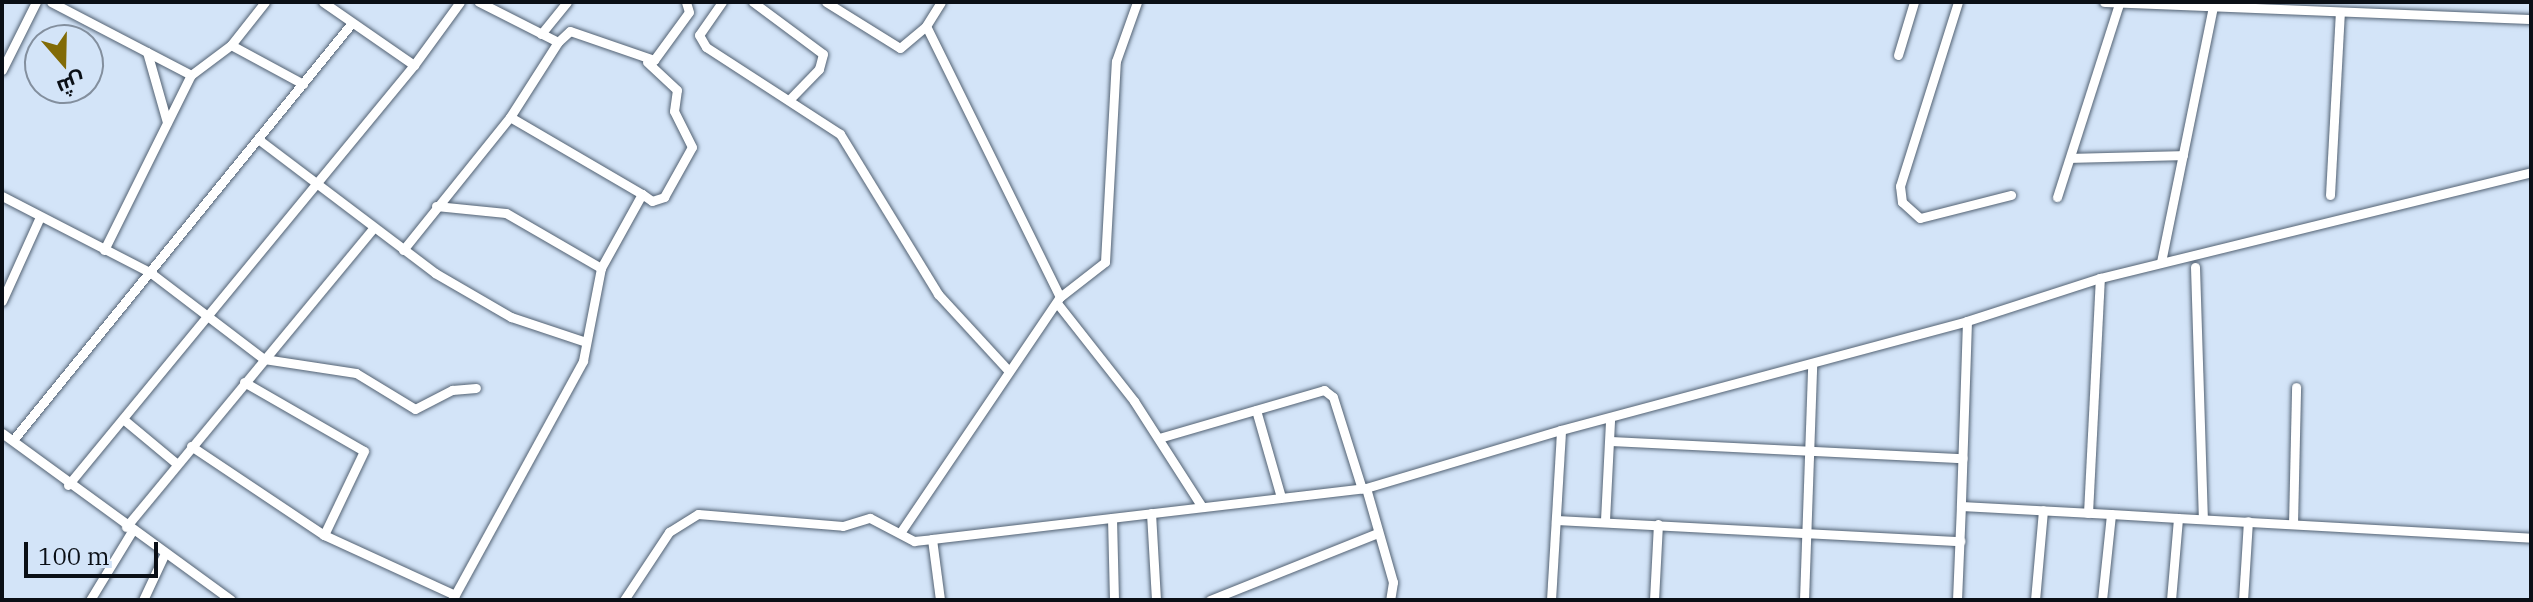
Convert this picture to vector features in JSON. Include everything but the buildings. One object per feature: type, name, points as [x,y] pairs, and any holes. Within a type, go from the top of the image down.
[{"type":"street","points":[[2,70],[36,2]]},
{"type":"street","points":[[51,2],[191,75]]},
{"type":"street","points":[[104,250],[191,75],[231,45],[265,2]]},
{"type":"street","points":[[323,2],[414,65]]},
{"type":"street","points":[[68,485],[204,314],[316,186],[414,65],[460,2]]},
{"type":"street","points":[[479,2],[558,42]]},
{"type":"street","points":[[541,34],[567,2]]},
{"type":"street","points":[[647,62],[667,48],[689,12],[686,2]]},
{"type":"street","points":[[722,2],[700,40],[840,134],[938,294],[1008,370]]},
{"type":"street","points":[[753,2],[823,54],[819,69],[789,100]]},
{"type":"street","points":[[826,2],[900,48],[926,26],[941,2]]},
{"type":"street","points":[[900,533],[1008,370],[1059,300],[1105,262],[1116,61],[1137,2]]},
{"type":"street","points":[[1898,55],[1914,2]]},
{"type":"street","points":[[1958,2],[1900,186],[1902,202],[1920,218],[2011,195]]},
{"type":"street","points":[[2104,2],[2213,7],[2275,6],[2340,12],[2352,7],[2531,19]]},
{"type":"street","points":[[2057,197],[2119,4]]},
{"type":"street","points":[[2161,262],[2213,7]]},
{"type":"street","points":[[2330,195],[2340,12]]},
{"type":"street","points":[[13,440],[351,24]]},
{"type":"street","points":[[926,26],[1059,300],[1159,438],[1202,507]]},
{"type":"street","points":[[403,250],[510,117],[558,42],[570,31],[647,62],[677,90],[674,111],[692,147],[664,197],[642,194],[510,117]]},
{"type":"street","points":[[231,45],[303,84]]},
{"type":"street","points":[[147,52],[167,122]]},
{"type":"street","points":[[258,139],[403,250],[511,317],[586,342]]},
{"type":"street","points":[[2071,158],[2183,155]]},
{"type":"street","points":[[624,600],[669,532],[698,514],[843,526],[870,518],[900,533],[932,539],[1364,488],[1561,430],[1610,420],[1812,366],[2100,278],[2531,172]]},
{"type":"street","points":[[191,446],[324,535],[454,597],[583,361],[601,268],[642,194]]},
{"type":"street","points":[[2,196],[151,273],[264,359],[356,373],[415,409],[476,388]]},
{"type":"street","points":[[436,206],[506,213],[601,268]]},
{"type":"street","points":[[2,301],[40,217]]},
{"type":"street","points":[[90,600],[129,529],[177,464],[373,228]]},
{"type":"street","points":[[2195,267],[2203,519]]},
{"type":"street","points":[[2088,513],[2100,278]]},
{"type":"street","points":[[1957,600],[1967,321]]},
{"type":"street","points":[[1804,600],[1812,366]]},
{"type":"street","points":[[244,382],[364,451],[324,535]]},
{"type":"street","points":[[2293,524],[2296,387]]},
{"type":"street","points":[[1159,438],[1330,393],[1393,582],[1390,600]]},
{"type":"street","points":[[1256,410],[1281,497]]},
{"type":"street","points":[[123,419],[177,464]]},
{"type":"street","points":[[1605,520],[1610,420]]},
{"type":"street","points":[[1552,600],[1561,430]]},
{"type":"street","points":[[2,433],[68,485],[231,600]]},
{"type":"street","points":[[1610,441],[1963,458]]},
{"type":"street","points":[[1961,506],[2531,538]]},
{"type":"street","points":[[2035,600],[2043,510]]},
{"type":"street","points":[[1151,513],[1156,600]]},
{"type":"street","points":[[2102,600],[2111,514]]},
{"type":"street","points":[[1112,518],[1114,600]]},
{"type":"street","points":[[2171,600],[2178,518]]},
{"type":"street","points":[[1556,520],[1605,520],[1960,541]]},
{"type":"street","points":[[2243,600],[2248,521]]},
{"type":"street","points":[[1654,600],[1658,524]]},
{"type":"street","points":[[1210,600],[1375,534]]},
{"type":"street","points":[[932,539],[940,600]]},
{"type":"street","points":[[143,600],[165,553]]}]
